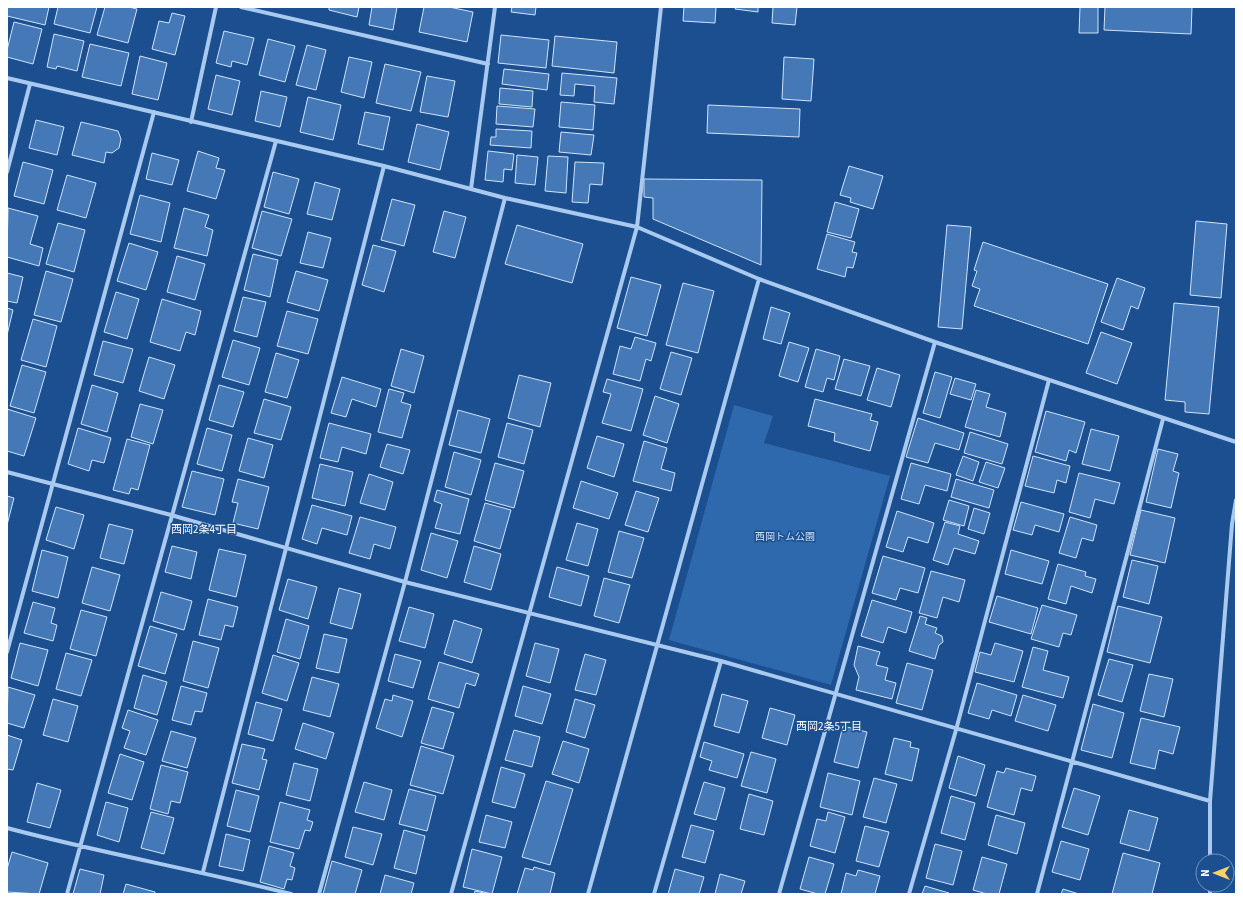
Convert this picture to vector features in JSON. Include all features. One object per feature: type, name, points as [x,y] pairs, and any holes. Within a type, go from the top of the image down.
[{"type":"street","points":[[191,122],[216,7]]},
{"type":"street","points":[[241,7],[488,64]]},
{"type":"street","points":[[472,189],[494,7]]},
{"type":"street","points":[[451,894],[637,228],[661,7]]},
{"type":"street","points":[[7,78],[384,166],[505,198],[637,228],[759,279],[935,342],[1236,442]]},
{"type":"street","points":[[7,172],[30,84]]},
{"type":"street","points":[[7,652],[154,112]]},
{"type":"street","points":[[67,894],[276,141]]},
{"type":"street","points":[[203,872],[384,166]]},
{"type":"street","points":[[319,894],[405,582],[505,198]]},
{"type":"street","points":[[588,894],[759,279]]},
{"type":"street","points":[[779,894],[935,342]]},
{"type":"street","points":[[909,894],[956,730],[1049,380]]},
{"type":"street","points":[[1037,894],[1163,418]]},
{"type":"street","points":[[7,472],[171,515],[405,582],[530,612],[721,662],[1210,801]]},
{"type":"street","points":[[1210,853],[1210,801],[1232,524],[1236,500]]},
{"type":"street","points":[[654,894],[721,662]]},
{"type":"street","points":[[7,828],[80,847],[203,872],[291,894]]},
{"type":"green space","name":"西岡トム公園","points":[[734,405],[773,416],[764,443],[890,476],[831,685],[669,640]]},
{"type":"building","points":[[7,7],[49,7],[45,25],[7,16]]},
{"type":"building","points":[[58,7],[97,7],[90,33],[54,24]]},
{"type":"building","points":[[105,7],[129,7],[137,9],[128,43],[97,35]]},
{"type":"building","points":[[329,7],[359,7],[357,17],[329,10]]},
{"type":"building","points":[[372,7],[397,7],[393,30],[369,25]]},
{"type":"building","points":[[424,7],[449,7],[473,12],[467,42],[419,32]]},
{"type":"building","points":[[512,7],[536,7],[535,15],[511,12]]},
{"type":"building","points":[[684,7],[716,7],[715,23],[683,21]]},
{"type":"building","points":[[736,7],[758,7],[758,12],[735,9]]},
{"type":"building","points":[[773,7],[797,7],[795,25],[772,23]]},
{"type":"building","points":[[1080,7],[1098,7],[1098,33],[1079,33]]},
{"type":"building","points":[[1105,7],[1192,7],[1191,34],[1104,30]]},
{"type":"building","points":[[172,13],[185,16],[175,55],[152,49],[159,21],[169,23]]},
{"type":"building","points":[[14,22],[42,29],[33,64],[7,57],[7,50]]},
{"type":"building","points":[[224,31],[254,38],[247,65],[232,61],[231,67],[216,63]]},
{"type":"building","points":[[54,34],[84,41],[77,71],[57,66],[56,69],[47,67]]},
{"type":"building","points":[[501,35],[549,40],[546,68],[498,63]]},
{"type":"building","points":[[555,36],[617,42],[614,73],[552,66]]},
{"type":"building","points":[[268,39],[295,46],[285,82],[259,75]]},
{"type":"building","points":[[90,44],[129,53],[121,86],[82,77]]},
{"type":"building","points":[[307,45],[326,50],[316,90],[296,85]]},
{"type":"building","points":[[140,56],[167,63],[158,100],[132,94]]},
{"type":"building","points":[[349,57],[372,62],[364,98],[341,92]]},
{"type":"building","points":[[784,57],[814,59],[811,101],[782,99]]},
{"type":"building","points":[[385,64],[421,72],[411,111],[376,103]]},
{"type":"building","points":[[504,69],[549,74],[547,90],[502,84]]},
{"type":"building","points":[[562,73],[617,78],[614,104],[594,102],[595,86],[575,84],[574,96],[560,95]]},
{"type":"building","points":[[216,75],[240,81],[232,115],[208,109]]},
{"type":"building","points":[[427,76],[455,81],[448,117],[420,112]]},
{"type":"building","points":[[500,88],[533,91],[532,107],[499,104]]},
{"type":"building","points":[[261,91],[287,97],[280,127],[255,121]]},
{"type":"building","points":[[308,97],[341,105],[333,140],[300,132]]},
{"type":"building","points":[[561,102],[595,105],[593,130],[559,127]]},
{"type":"building","points":[[708,105],[800,109],[799,137],[707,133]]},
{"type":"building","points":[[497,106],[535,109],[533,127],[496,124]]},
{"type":"building","points":[[365,112],[390,117],[383,150],[358,144]]},
{"type":"building","points":[[36,120],[64,127],[57,155],[29,148]]},
{"type":"building","points":[[81,122],[118,131],[121,139],[119,148],[112,153],[106,152],[104,163],[72,155]]},
{"type":"building","points":[[417,124],[449,132],[440,170],[408,162]]},
{"type":"building","points":[[496,129],[532,131],[531,148],[490,145],[491,137],[496,137]]},
{"type":"building","points":[[561,132],[594,135],[591,155],[559,152]]},
{"type":"building","points":[[198,151],[219,158],[216,168],[225,170],[216,199],[187,191]]},
{"type":"building","points":[[488,151],[514,154],[512,170],[504,169],[503,182],[485,180]]},
{"type":"building","points":[[152,153],[179,160],[172,185],[146,179]]},
{"type":"building","points":[[517,155],[538,157],[535,185],[515,183]]},
{"type":"building","points":[[548,156],[568,157],[566,193],[545,191]]},
{"type":"building","points":[[23,162],[53,170],[44,204],[14,196]]},
{"type":"building","points":[[575,162],[604,163],[602,185],[590,184],[588,203],[572,202]]},
{"type":"building","points":[[849,166],[883,176],[873,209],[850,202],[851,198],[840,195]]},
{"type":"building","points":[[273,172],[299,179],[289,214],[264,207]]},
{"type":"building","points":[[67,175],[96,183],[86,218],[57,210]]},
{"type":"building","points":[[644,179],[762,180],[761,265],[653,219],[653,198],[644,197]]},
{"type":"building","points":[[315,182],[340,189],[332,220],[307,214]]},
{"type":"building","points":[[140,195],[170,203],[161,242],[130,234]]},
{"type":"building","points":[[392,199],[415,205],[404,246],[381,240]]},
{"type":"building","points":[[835,202],[859,209],[851,238],[827,232]]},
{"type":"building","points":[[8,208],[38,216],[30,244],[43,248],[39,266],[7,257]]},
{"type":"building","points":[[184,208],[209,215],[205,227],[213,230],[207,256],[174,248]]},
{"type":"building","points":[[262,211],[292,219],[281,256],[252,248]]},
{"type":"building","points":[[444,211],[466,217],[455,258],[433,252]]},
{"type":"building","points":[[1196,221],[1227,224],[1221,298],[1190,295]]},
{"type":"building","points":[[58,223],[85,230],[74,272],[46,264]]},
{"type":"building","points":[[517,225],[583,244],[572,283],[505,264]]},
{"type":"building","points":[[947,225],[971,227],[962,329],[938,327]]},
{"type":"building","points":[[308,232],[331,238],[323,268],[300,263]]},
{"type":"building","points":[[827,234],[855,242],[852,252],[857,253],[853,268],[847,267],[845,277],[817,269]]},
{"type":"building","points":[[983,242],[1108,284],[1088,344],[974,306],[980,289],[972,286],[977,271],[974,270]]},
{"type":"building","points":[[129,243],[158,252],[146,290],[117,281]]},
{"type":"building","points":[[373,245],[396,251],[384,292],[362,285]]},
{"type":"building","points":[[253,254],[278,260],[270,297],[244,290]]},
{"type":"building","points":[[177,256],[205,264],[195,300],[167,292]]},
{"type":"building","points":[[46,271],[73,279],[61,322],[34,315]]},
{"type":"building","points":[[296,271],[328,280],[319,311],[287,302]]},
{"type":"building","points":[[7,273],[23,277],[17,303],[7,301]]},
{"type":"building","points":[[631,277],[661,285],[647,336],[617,328]]},
{"type":"building","points":[[1117,278],[1145,288],[1138,309],[1131,306],[1123,330],[1101,322]]},
{"type":"building","points":[[683,283],[714,291],[698,353],[666,345]]},
{"type":"building","points":[[116,292],[139,299],[127,339],[104,332]]},
{"type":"building","points":[[243,297],[266,302],[257,337],[234,331]]},
{"type":"building","points":[[162,299],[201,311],[195,335],[186,332],[180,351],[150,342]]},
{"type":"building","points":[[1174,303],[1219,307],[1209,414],[1185,412],[1185,402],[1165,400]]},
{"type":"building","points":[[771,307],[790,313],[781,344],[763,339]]},
{"type":"building","points":[[7,308],[13,310],[7,335]]},
{"type":"building","points":[[287,311],[318,319],[308,354],[277,346]]},
{"type":"building","points":[[33,319],[57,326],[46,367],[21,360]]},
{"type":"building","points":[[1101,332],[1132,343],[1117,384],[1086,373]]},
{"type":"building","points":[[635,337],[656,343],[651,361],[646,359],[640,381],[613,374],[620,346],[631,349]]},
{"type":"building","points":[[233,340],[260,348],[249,385],[222,377]]},
{"type":"building","points":[[103,341],[133,349],[123,383],[94,375]]},
{"type":"building","points":[[789,342],[809,348],[798,382],[779,376]]},
{"type":"building","points":[[401,349],[424,356],[414,393],[391,386]]},
{"type":"building","points":[[816,349],[840,356],[834,380],[827,378],[823,392],[805,387]]},
{"type":"building","points":[[671,352],[692,358],[681,395],[660,389]]},
{"type":"building","points":[[276,353],[299,360],[287,398],[265,392]]},
{"type":"building","points":[[149,357],[175,365],[164,399],[139,391]]},
{"type":"building","points":[[844,359],[870,366],[861,396],[835,389]]},
{"type":"building","points":[[22,365],[46,372],[34,413],[10,406]]},
{"type":"building","points":[[877,368],[900,375],[891,407],[867,400]]},
{"type":"building","points":[[935,372],[952,377],[940,418],[923,413]]},
{"type":"building","points":[[519,375],[551,383],[540,427],[508,418]]},
{"type":"building","points":[[342,377],[381,389],[376,407],[352,399],[346,417],[331,413]]},
{"type":"building","points":[[955,378],[976,384],[971,400],[950,394]]},
{"type":"building","points":[[607,379],[643,389],[631,431],[602,423],[611,394],[603,392]]},
{"type":"building","points":[[92,385],[118,393],[107,432],[81,424]]},
{"type":"building","points":[[219,385],[244,392],[233,427],[209,420]]},
{"type":"building","points":[[389,389],[404,393],[401,402],[411,405],[402,438],[378,432]]},
{"type":"building","points":[[976,390],[990,394],[986,407],[1006,413],[1000,437],[965,427]]},
{"type":"building","points":[[655,396],[679,404],[667,443],[643,435]]},
{"type":"building","points":[[264,399],[291,407],[281,440],[254,433]]},
{"type":"building","points":[[815,399],[872,414],[870,420],[878,422],[870,451],[834,441],[835,433],[808,426]]},
{"type":"building","points":[[140,404],[163,410],[153,444],[131,437]]},
{"type":"building","points":[[7,409],[36,418],[24,456],[7,451]]},
{"type":"building","points":[[458,410],[490,419],[481,453],[449,445]]},
{"type":"building","points":[[1046,411],[1085,422],[1076,453],[1069,450],[1066,461],[1035,452]]},
{"type":"building","points":[[918,418],[964,433],[959,450],[935,443],[928,463],[906,457]]},
{"type":"building","points":[[329,423],[371,434],[366,454],[342,447],[338,462],[320,458]]},
{"type":"building","points":[[507,423],[533,430],[524,464],[498,457]]},
{"type":"building","points":[[78,428],[111,438],[104,463],[92,460],[89,471],[68,464]]},
{"type":"building","points":[[207,428],[232,435],[222,471],[197,464]]},
{"type":"building","points":[[1091,429],[1119,436],[1110,471],[1082,464]]},
{"type":"building","points":[[970,432],[1008,444],[1002,464],[964,453]]},
{"type":"building","points":[[597,436],[624,444],[614,477],[587,468]]},
{"type":"building","points":[[248,438],[273,445],[264,478],[239,471]]},
{"type":"building","points":[[127,439],[150,445],[138,490],[131,488],[129,494],[113,490]]},
{"type":"building","points":[[644,441],[667,448],[661,469],[675,473],[671,491],[633,481]]},
{"type":"building","points":[[387,444],[410,450],[403,474],[380,467]]},
{"type":"building","points":[[1158,449],[1178,454],[1173,471],[1179,473],[1171,508],[1146,502]]},
{"type":"building","points":[[454,452],[481,460],[471,495],[445,487]]},
{"type":"building","points":[[963,456],[979,462],[973,481],[956,475]]},
{"type":"building","points":[[1033,456],[1070,466],[1066,483],[1057,480],[1054,493],[1025,486]]},
{"type":"building","points":[[986,462],[1005,468],[998,488],[979,482]]},
{"type":"building","points":[[495,463],[524,471],[514,508],[485,500]]},
{"type":"building","points":[[911,463],[951,474],[947,491],[925,485],[919,504],[901,499]]},
{"type":"building","points":[[320,464],[353,472],[345,506],[312,498]]},
{"type":"building","points":[[192,471],[224,479],[215,515],[182,507]]},
{"type":"building","points":[[1079,473],[1120,483],[1114,504],[1095,499],[1090,518],[1069,512]]},
{"type":"building","points":[[369,474],[393,482],[385,510],[360,503]]},
{"type":"building","points":[[238,479],[269,487],[258,529],[233,523],[238,503],[232,502]]},
{"type":"building","points":[[956,479],[994,490],[989,508],[951,497]]},
{"type":"building","points":[[581,481],[618,493],[609,519],[573,508]]},
{"type":"building","points":[[437,490],[469,499],[460,534],[435,528],[442,504],[434,501]]},
{"type":"building","points":[[636,491],[659,498],[648,532],[625,525]]},
{"type":"building","points":[[7,496],[14,498],[7,525]]},
{"type":"building","points":[[949,500],[969,506],[964,526],[943,520]]},
{"type":"building","points":[[1021,502],[1064,514],[1059,532],[1035,525],[1032,535],[1013,530]]},
{"type":"building","points":[[485,503],[511,510],[500,549],[474,541]]},
{"type":"building","points":[[312,505],[352,516],[347,535],[322,528],[317,544],[302,539]]},
{"type":"building","points":[[56,507],[84,515],[74,549],[46,540]]},
{"type":"building","points":[[974,508],[990,513],[984,534],[968,529]]},
{"type":"building","points":[[1141,510],[1175,518],[1165,563],[1130,555]]},
{"type":"building","points":[[897,511],[934,523],[928,543],[908,537],[903,552],[886,547]]},
{"type":"building","points":[[360,517],[396,527],[390,549],[374,544],[370,559],[349,553]]},
{"type":"building","points":[[1070,517],[1097,525],[1093,541],[1082,538],[1076,558],[1059,553]]},
{"type":"building","points":[[945,522],[960,526],[958,534],[979,541],[975,554],[954,548],[948,565],[933,560]]},
{"type":"building","points":[[577,523],[598,529],[588,566],[566,560]]},
{"type":"building","points":[[109,524],[133,530],[124,564],[100,558]]},
{"type":"building","points":[[619,531],[644,538],[632,578],[608,572]]},
{"type":"building","points":[[431,533],[458,541],[447,578],[421,570]]},
{"type":"building","points":[[172,546],[197,552],[191,579],[165,572]]},
{"type":"building","points":[[474,546],[501,554],[491,590],[464,582]]},
{"type":"building","points":[[219,549],[246,555],[236,597],[209,590]]},
{"type":"building","points":[[42,550],[68,557],[58,598],[32,591]]},
{"type":"building","points":[[1011,550],[1049,561],[1042,584],[1005,574]]},
{"type":"building","points":[[883,556],[925,568],[918,593],[900,588],[896,600],[872,593]]},
{"type":"building","points":[[1132,560],[1158,566],[1149,604],[1123,597]]},
{"type":"building","points":[[1058,564],[1086,572],[1085,576],[1096,579],[1092,593],[1071,586],[1066,604],[1048,599]]},
{"type":"building","points":[[92,567],[120,575],[110,611],[82,603]]},
{"type":"building","points":[[557,567],[589,576],[581,606],[549,597]]},
{"type":"building","points":[[931,571],[965,580],[959,602],[943,597],[937,618],[919,613]]},
{"type":"building","points":[[604,578],[630,585],[619,623],[594,616]]},
{"type":"building","points":[[288,579],[317,587],[308,619],[279,610]]},
{"type":"building","points":[[339,588],[361,594],[352,629],[330,623]]},
{"type":"building","points":[[161,592],[192,601],[184,630],[153,621]]},
{"type":"building","points":[[997,596],[1038,608],[1031,634],[989,622]]},
{"type":"building","points":[[208,599],[238,607],[233,627],[225,625],[221,640],[199,635]]},
{"type":"building","points":[[872,600],[912,612],[906,633],[888,627],[883,643],[861,636]]},
{"type":"building","points":[[33,602],[55,608],[51,623],[57,625],[53,641],[24,633]]},
{"type":"building","points":[[1042,605],[1077,615],[1071,635],[1063,633],[1059,647],[1031,639]]},
{"type":"building","points":[[1118,606],[1162,617],[1150,663],[1107,652]]},
{"type":"building","points":[[409,607],[434,614],[425,648],[399,641]]},
{"type":"building","points":[[81,610],[107,617],[96,656],[70,649]]},
{"type":"building","points":[[920,616],[927,618],[925,624],[937,628],[935,633],[942,636],[943,642],[939,645],[935,659],[909,651]]},
{"type":"building","points":[[286,619],[309,626],[300,659],[277,652]]},
{"type":"building","points":[[454,620],[482,629],[472,663],[444,654]]},
{"type":"building","points":[[150,626],[177,634],[165,674],[138,666]]},
{"type":"building","points":[[324,634],[347,639],[339,673],[316,668]]},
{"type":"building","points":[[193,641],[219,648],[208,688],[183,681]]},
{"type":"building","points":[[20,643],[48,650],[38,686],[11,678]]},
{"type":"building","points":[[535,643],[559,649],[550,683],[526,676]]},
{"type":"building","points":[[995,643],[1023,651],[1014,682],[975,672],[980,652],[991,655]]},
{"type":"building","points":[[858,646],[880,652],[876,665],[888,668],[885,680],[896,683],[892,699],[856,690],[859,677],[854,665]]},
{"type":"building","points":[[1033,647],[1048,651],[1043,670],[1069,677],[1063,698],[1022,687]]},
{"type":"building","points":[[66,653],[92,660],[81,696],[56,689]]},
{"type":"building","points":[[395,654],[421,661],[413,688],[388,681]]},
{"type":"building","points":[[585,654],[606,660],[596,695],[575,690]]},
{"type":"building","points":[[273,655],[299,663],[287,701],[262,693]]},
{"type":"building","points":[[1109,659],[1133,665],[1122,702],[1098,695]]},
{"type":"building","points":[[439,662],[479,674],[475,686],[466,683],[459,708],[428,699]]},
{"type":"building","points":[[907,663],[933,670],[922,710],[896,703]]},
{"type":"building","points":[[1149,674],[1173,679],[1164,717],[1140,711]]},
{"type":"building","points":[[143,675],[167,682],[157,715],[134,708]]},
{"type":"building","points":[[312,677],[339,684],[330,717],[303,710]]},
{"type":"building","points":[[977,683],[1017,695],[1011,716],[992,710],[989,719],[968,713]]},
{"type":"building","points":[[181,686],[207,693],[202,712],[195,711],[191,725],[172,720]]},
{"type":"building","points":[[523,686],[551,694],[542,724],[515,716]]},
{"type":"building","points":[[8,687],[35,695],[24,728],[7,723]]},
{"type":"building","points":[[722,694],[748,701],[739,733],[714,726]]},
{"type":"building","points":[[393,695],[413,701],[402,737],[376,728],[385,699],[392,701]]},
{"type":"building","points":[[1023,695],[1056,705],[1048,731],[1015,721]]},
{"type":"building","points":[[53,699],[78,706],[68,742],[43,735]]},
{"type":"building","points":[[575,699],[595,705],[585,738],[566,732]]},
{"type":"building","points":[[256,702],[282,709],[273,741],[248,734]]},
{"type":"building","points":[[1093,704],[1124,713],[1112,758],[1081,750]]},
{"type":"building","points":[[432,707],[454,713],[443,749],[421,743]]},
{"type":"building","points":[[770,708],[795,715],[787,745],[762,738]]},
{"type":"building","points":[[128,710],[158,720],[146,755],[124,748],[130,731],[122,728]]},
{"type":"building","points":[[1141,718],[1180,727],[1173,754],[1159,750],[1155,769],[1130,763]]},
{"type":"building","points":[[303,723],[334,733],[326,759],[295,749]]},
{"type":"building","points":[[843,726],[867,732],[858,768],[834,762]]},
{"type":"building","points":[[514,730],[540,737],[532,767],[505,760]]},
{"type":"building","points":[[171,731],[196,738],[187,768],[162,761]]},
{"type":"building","points":[[7,735],[22,740],[13,770],[7,769]]},
{"type":"building","points":[[894,738],[911,742],[910,747],[919,749],[912,781],[885,774]]},
{"type":"building","points":[[563,741],[589,749],[579,783],[552,774]]},
{"type":"building","points":[[704,742],[744,754],[737,778],[709,770],[712,761],[700,757]]},
{"type":"building","points":[[242,744],[265,749],[262,759],[267,760],[259,790],[232,783]]},
{"type":"building","points":[[421,746],[454,756],[443,794],[410,785]]},
{"type":"building","points":[[751,752],[776,759],[767,793],[741,786]]},
{"type":"building","points":[[120,754],[144,762],[132,800],[108,793]]},
{"type":"building","points":[[958,756],[985,765],[976,796],[949,788]]},
{"type":"building","points":[[294,763],[318,769],[310,801],[286,795]]},
{"type":"building","points":[[161,765],[188,772],[180,803],[171,801],[168,814],[150,809]]},
{"type":"building","points":[[501,767],[525,774],[515,808],[492,802]]},
{"type":"building","points":[[1006,768],[1036,776],[1032,791],[1021,788],[1014,815],[987,807],[997,771],[1004,773]]},
{"type":"building","points":[[828,773],[860,781],[852,815],[820,807]]},
{"type":"building","points":[[874,778],[897,784],[886,823],[863,817]]},
{"type":"building","points":[[546,781],[573,789],[550,865],[522,857]]},
{"type":"building","points":[[364,782],[392,790],[384,820],[355,812]]},
{"type":"building","points":[[704,782],[725,788],[716,820],[694,814]]},
{"type":"building","points":[[37,783],[61,790],[50,828],[27,822]]},
{"type":"building","points":[[1074,788],[1100,796],[1088,835],[1062,827]]},
{"type":"building","points":[[409,789],[436,796],[427,831],[399,824]]},
{"type":"building","points":[[236,790],[259,796],[250,832],[227,826]]},
{"type":"building","points":[[749,794],[773,801],[764,835],[740,829]]},
{"type":"building","points":[[951,796],[975,803],[965,840],[941,833]]},
{"type":"building","points":[[106,802],[128,808],[119,842],[97,835]]},
{"type":"building","points":[[280,802],[310,810],[307,820],[313,822],[310,831],[305,830],[299,849],[270,842]]},
{"type":"building","points":[[1129,810],[1158,818],[1149,851],[1120,843]]},
{"type":"building","points":[[151,812],[174,818],[164,854],[141,848]]},
{"type":"building","points":[[828,812],[845,817],[835,853],[810,846],[817,819],[826,821]]},
{"type":"building","points":[[486,815],[512,822],[505,848],[479,842]]},
{"type":"building","points":[[996,815],[1025,823],[1017,854],[988,845]]},
{"type":"building","points":[[691,825],[714,831],[705,863],[682,857]]},
{"type":"building","points":[[865,826],[889,832],[879,867],[856,861]]},
{"type":"building","points":[[353,827],[382,834],[373,865],[345,857]]},
{"type":"building","points":[[404,830],[425,836],[416,874],[394,868]]},
{"type":"building","points":[[226,834],[250,840],[243,871],[219,866]]},
{"type":"building","points":[[1061,841],[1089,849],[1080,880],[1052,872]]},
{"type":"building","points":[[935,844],[962,851],[953,885],[926,878]]},
{"type":"building","points":[[269,846],[294,853],[290,866],[295,868],[292,880],[287,879],[284,889],[260,882]]},
{"type":"building","points":[[472,849],[502,857],[492,894],[463,887]]},
{"type":"building","points":[[12,852],[48,863],[39,894],[7,892],[7,869]]},
{"type":"building","points":[[1123,853],[1160,863],[1152,894],[1112,894]]},
{"type":"building","points":[[809,857],[834,864],[825,894],[818,894],[800,889]]},
{"type":"building","points":[[982,857],[1007,864],[999,894],[987,894],[973,890]]},
{"type":"building","points":[[332,861],[362,870],[355,894],[323,894]]},
{"type":"building","points":[[534,867],[555,873],[550,894],[517,894],[525,868],[533,870]]},
{"type":"building","points":[[80,869],[104,875],[100,894],[73,894]]},
{"type":"building","points":[[675,869],[704,877],[699,894],[668,894]]},
{"type":"building","points":[[858,870],[880,876],[875,894],[841,894],[846,873],[856,876]]},
{"type":"building","points":[[720,874],[745,881],[741,894],[715,894]]},
{"type":"building","points":[[385,875],[414,883],[411,894],[380,894]]},
{"type":"building","points":[[126,884],[155,892],[155,894],[123,894]]},
{"type":"building","points":[[925,886],[949,893],[922,894]]},
{"type":"building","points":[[1063,889],[1079,894],[1061,894]]},
{"type":"building","points":[[475,891],[488,894],[474,894]]},
{"type":"district","name":"西岡2条4丁目","points":[[204,529]]},
{"type":"district","name":"西岡2条5丁目","points":[[829,726]]}]
